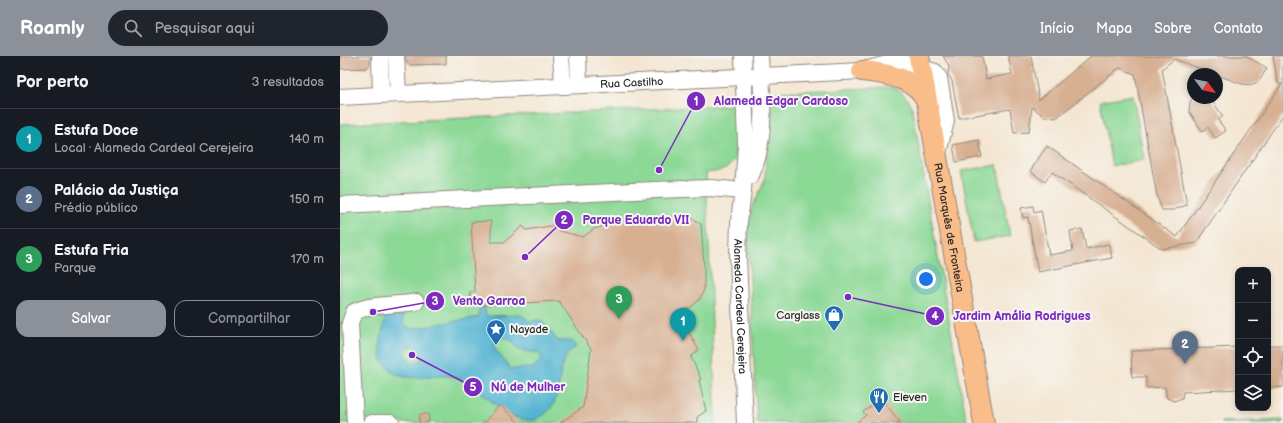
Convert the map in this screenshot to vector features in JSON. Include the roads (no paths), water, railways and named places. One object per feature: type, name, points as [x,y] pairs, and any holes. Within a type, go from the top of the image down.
[{"type":"main road","name":"Rua Marquês de Fronteira","points":[[920,61],[984,423]]},
{"type":"main road","points":[[862,70],[897,78],[910,83],[922,92],[926,100]]},
{"type":"street","points":[[380,56],[382,95]]},
{"type":"street","points":[[396,56],[398,94]]},
{"type":"street","points":[[561,56],[563,86]]},
{"type":"street","points":[[578,56],[579,85]]},
{"type":"street","points":[[743,191],[746,145],[744,56]]},
{"type":"street","points":[[743,191],[754,168],[760,141],[762,104],[760,56]]},
{"type":"street","name":"Rua Castilho","points":[[340,97],[862,70],[898,59],[902,61],[920,61],[932,70],[939,78],[946,116],[946,126],[937,153],[937,163]]},
{"type":"street","points":[[340,205],[712,188],[743,191]]},
{"type":"street","name":"Alameda Cardeal Cerejeira","points":[[743,191],[739,221],[738,257],[745,423]]},
{"type":"street","points":[[355,423],[350,323],[354,312],[365,306],[416,302]]},
{"type":"street","points":[[372,423],[391,423]]},
{"type":"water","points":[[484,305],[486,315],[490,316],[519,315],[525,317],[530,322],[537,320],[543,322],[558,341],[572,341],[576,347],[568,354],[563,363],[554,403],[547,412],[535,420],[524,420],[514,416],[496,405],[470,384],[453,376],[414,378],[396,374],[388,368],[381,356],[380,343],[385,316],[403,315],[404,325],[412,329],[479,317],[479,307]],"holes":[[[504,337],[511,340],[519,350],[539,353],[542,357],[540,362],[533,368],[511,369],[495,349],[495,340]],[[409,346],[415,346],[422,355],[421,361],[412,362],[406,357],[404,353]]]},
{"type":"place","name":"Alameda Edgar Cardoso","points":[[659,170]]},
{"type":"place","name":"Parque Eduardo VII","points":[[525,257]]},
{"type":"place","name":"Jardim Amália Rodrigues","points":[[848,297]]},
{"type":"place","name":"Vento Garroa","points":[[373,312]]},
{"type":"place","name":"Estufa Fria","points":[[619,319]]},
{"type":"place","name":"Carglass","points":[[834,332]]},
{"type":"place","name":"Estufa Doce","points":[[683,341]]},
{"type":"place","name":"Nayade","points":[[496,346]]},
{"type":"place","name":"Nú de Mulher","points":[[412,355]]},
{"type":"place","name":"Palácio da Justiça","points":[[1185,364]]},
{"type":"place","name":"Eleven","points":[[879,414]]}]
